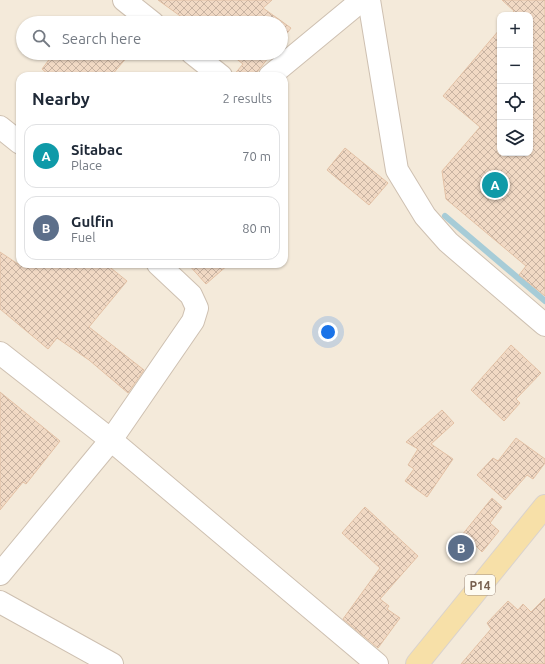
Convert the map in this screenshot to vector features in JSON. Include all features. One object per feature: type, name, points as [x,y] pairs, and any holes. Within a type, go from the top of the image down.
[{"type":"main road","name":"P14","points":[[417,664],[545,506]]},
{"type":"street","points":[[124,0],[144,16]]},
{"type":"street","points":[[275,72],[362,0]]},
{"type":"street","points":[[370,0],[398,170],[425,216],[448,242],[545,325]]},
{"type":"street","points":[[201,60],[216,72]]},
{"type":"street","points":[[0,127],[16,140]]},
{"type":"street","points":[[0,574],[111,440],[193,321],[197,308],[191,295],[162,268]]},
{"type":"street","points":[[0,352],[111,440],[377,664]]},
{"type":"street","points":[[0,602],[112,664]]},
{"type":"shaded area","points":[[0,0],[545,0],[545,664],[0,664]]},
{"type":"building","points":[[158,0],[272,0],[263,8],[274,16],[180,16]]},
{"type":"building","points":[[502,0],[545,0],[545,296],[519,275],[526,266],[446,199],[442,171],[480,127],[443,96],[497,33],[497,156],[533,156],[533,12],[513,12],[514,11]]},
{"type":"building","points":[[49,60],[125,60],[114,72],[45,72],[42,69]]},
{"type":"building","points":[[238,60],[267,60],[257,72],[236,72],[243,64]]},
{"type":"building","points":[[345,148],[388,183],[369,205],[327,170]]},
{"type":"building","points":[[0,252],[16,263],[16,268],[111,268],[127,281],[89,327],[144,370],[128,393],[89,360],[57,338],[48,349],[0,309]]},
{"type":"building","points":[[192,268],[224,268],[206,284]]},
{"type":"building","points":[[511,345],[541,373],[516,399],[520,403],[504,421],[471,390]]},
{"type":"building","points":[[0,392],[60,441],[26,484],[23,482],[0,510]]},
{"type":"building","points":[[442,410],[454,423],[431,444],[453,459],[427,497],[405,481],[414,469],[408,465],[418,449],[406,442]]},
{"type":"building","points":[[516,438],[545,459],[545,463],[533,479],[527,475],[505,500],[477,475],[493,458],[498,461]]},
{"type":"building","points":[[492,498],[502,507],[490,523],[499,531],[482,552],[474,544],[466,555],[453,546]]},
{"type":"building","points":[[365,507],[418,556],[380,599],[389,606],[387,609],[400,618],[378,648],[343,619],[380,568],[342,533]]},
{"type":"building","points":[[545,598],[545,664],[461,664],[491,629],[487,623],[508,601],[518,610],[523,604],[531,612]]},
{"type":"waterway","points":[[445,216],[545,301]]},
{"type":"place","name":"Sitabac","points":[[495,185]]},
{"type":"place","name":"Gulfin","points":[[461,548]]}]
